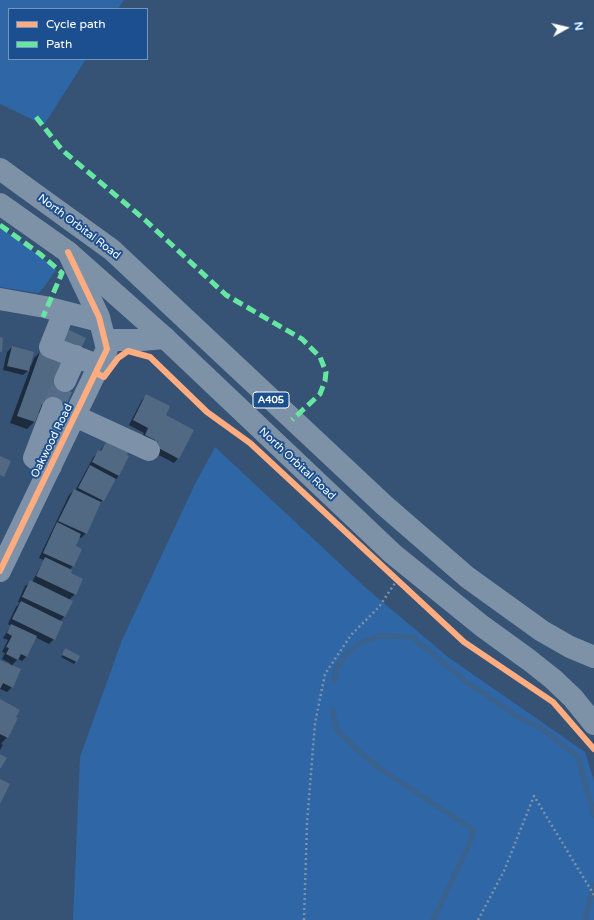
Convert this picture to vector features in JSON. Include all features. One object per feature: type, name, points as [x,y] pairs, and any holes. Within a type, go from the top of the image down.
[{"type":"highway","name":"North Orbital Road","points":[[0,169],[112,250],[384,505],[467,577],[542,631],[570,647],[594,657]]},
{"type":"highway","name":"North Orbital Road","points":[[0,204],[68,252],[165,338],[393,554],[482,626],[553,679],[573,698],[594,724]]},
{"type":"street","name":"Oakwood Road","points":[[0,571],[107,349],[106,340],[99,317],[68,252]]},
{"type":"street","points":[[0,299],[16,300],[92,319],[99,317]]},
{"type":"street","points":[[64,312],[50,347],[100,366]]},
{"type":"street","points":[[106,340],[165,338]]},
{"type":"street","points":[[65,381],[76,356]]},
{"type":"street","points":[[51,466],[34,458],[53,408]]},
{"type":"street","points":[[75,416],[149,450]]},
{"type":"path","points":[[392,574],[403,585]]},
{"type":"path","points":[[304,920],[307,823],[315,731],[325,674],[351,636],[379,607],[397,580]]},
{"type":"path","points":[[478,920],[504,870],[534,796],[594,895]]},
{"type":"shaded area","points":[[0,0],[124,0],[119,8],[8,8],[8,60],[85,60],[44,125],[0,104]]},
{"type":"shaded area","points":[[0,227],[40,256],[56,270],[38,293],[0,287]]},
{"type":"shaded area","points":[[215,447],[366,588],[448,657],[585,752],[594,781],[594,920],[73,920],[80,757],[122,640],[195,484]]},
{"type":"building","points":[[65,328],[86,338],[79,353],[58,343]]},
{"type":"building","points":[[0,337],[3,338],[2,352],[0,352]]},
{"type":"building","points":[[12,346],[34,352],[29,371],[7,366]]},
{"type":"building","points":[[41,349],[65,358],[70,383],[60,411],[42,404],[35,422],[17,416]]},
{"type":"building","points":[[146,394],[170,406],[166,415],[194,430],[179,459],[153,445],[155,440],[145,435],[148,428],[133,420]]},
{"type":"building","points":[[108,438],[129,449],[127,455],[129,456],[119,476],[92,462],[98,450],[101,451]]},
{"type":"building","points":[[0,456],[11,461],[4,477],[0,475]]},
{"type":"building","points":[[90,465],[116,479],[104,501],[78,488]]},
{"type":"building","points":[[74,489],[101,502],[87,534],[58,521]]},
{"type":"building","points":[[57,522],[81,534],[76,546],[82,549],[74,567],[43,553]]},
{"type":"building","points":[[45,557],[72,570],[71,573],[83,579],[76,595],[36,576]]},
{"type":"building","points":[[30,580],[73,601],[65,617],[22,597]]},
{"type":"building","points":[[21,601],[63,622],[55,640],[12,619]]},
{"type":"building","points":[[11,624],[37,636],[27,657],[21,654],[18,660],[6,654],[9,648],[6,647],[12,636],[7,633]]},
{"type":"building","points":[[65,648],[80,656],[77,662],[62,655]]},
{"type":"building","points":[[0,660],[21,669],[13,688],[3,683],[0,689]]},
{"type":"building","points":[[0,699],[20,710],[16,717],[18,718],[8,738],[0,734]]},
{"type":"building","points":[[0,754],[7,758],[1,768],[0,768]]},
{"type":"building","points":[[0,779],[10,784],[0,804]]},
{"type":"waterway","points":[[334,682],[336,669],[347,653],[362,642],[380,636],[412,637],[464,680],[518,717],[541,728],[578,757],[594,815]]},
{"type":"waterway","points":[[333,710],[336,729],[355,748],[382,770],[474,830],[469,845],[433,920]]},
{"type":"waterway","points":[[585,920],[594,885]]},
{"type":"tunnel","points":[[53,408],[65,381]]},
{"type":"marked path","points":[[36,117],[62,150],[145,220],[226,295],[302,339],[320,357],[326,372],[325,381],[320,394],[292,420]]},
{"type":"marked path","points":[[0,225],[40,254],[62,273],[43,317]]},
{"type":"cycle path","points":[[0,571],[107,349],[99,317],[68,252]]},
{"type":"cycle path","points":[[96,373],[104,377],[118,358],[128,351],[150,357],[207,412],[250,443],[464,642],[553,702],[594,749]]}]
